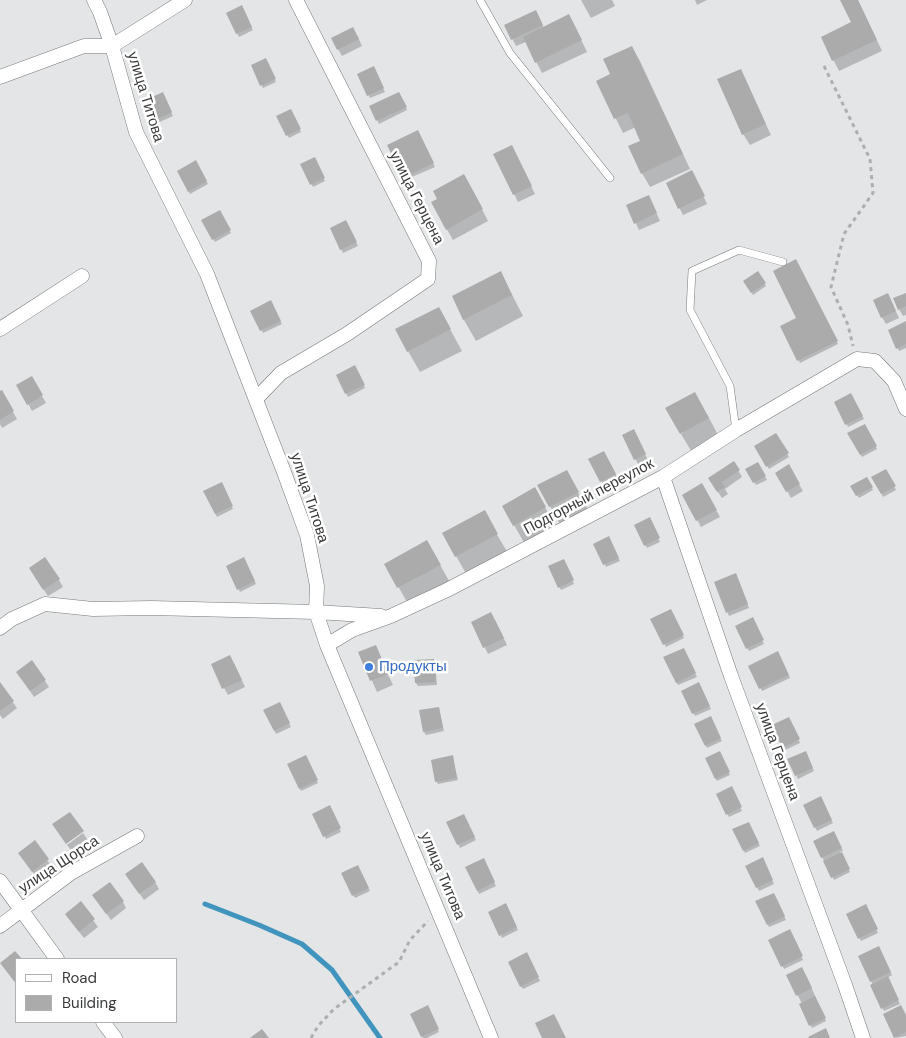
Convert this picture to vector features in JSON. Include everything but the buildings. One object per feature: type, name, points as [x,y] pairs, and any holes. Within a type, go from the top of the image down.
[{"type":"street","name":"улица Титова","points":[[94,0],[112,46],[136,132],[207,274],[307,535],[317,586],[316,612],[327,645],[491,1038]]},
{"type":"street","points":[[0,77],[84,46],[112,46],[185,0]]},
{"type":"street","name":"улица Герцена","points":[[256,399],[280,373],[347,334],[428,279],[429,261],[296,0]]},
{"type":"street","points":[[0,329],[82,276]]},
{"type":"street","points":[[857,359],[875,360],[894,381],[906,409]]},
{"type":"street","name":"Подгорный переулок","points":[[327,645],[352,630],[391,616],[447,590],[663,477],[736,430],[857,359]]},
{"type":"street","name":"улица Герцена","points":[[663,477],[731,676],[863,1038]]},
{"type":"street","points":[[0,628],[12,619],[45,604],[93,608],[316,612],[391,616]]},
{"type":"street","name":"улица Щорса","points":[[0,926],[71,873],[137,836]]},
{"type":"street","points":[[0,881],[56,958]]},
{"type":"street","points":[[104,1023],[115,1038]]},
{"type":"lane","points":[[480,0],[510,53],[610,178]]},
{"type":"lane","points":[[736,430],[730,386],[690,310],[692,271],[739,250],[783,262]]},
{"type":"path","points":[[824,66],[870,158],[873,193],[844,234],[831,286],[848,325],[857,359]]},
{"type":"path","points":[[311,1038],[318,1026],[334,1010],[399,962],[410,940],[438,909]]},
{"type":"waterway","points":[[205,904],[302,944],[332,970],[380,1038]]},
{"type":"place","name":"Продукты","points":[[369,667]]}]
